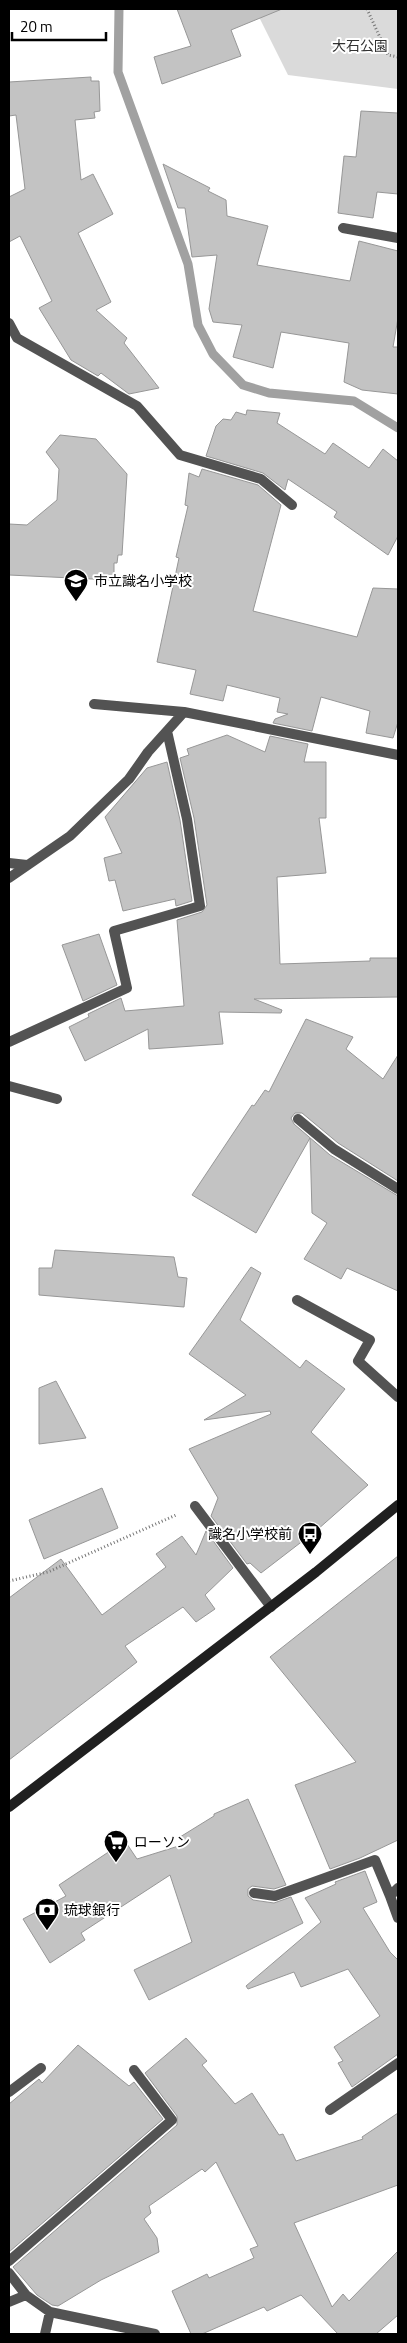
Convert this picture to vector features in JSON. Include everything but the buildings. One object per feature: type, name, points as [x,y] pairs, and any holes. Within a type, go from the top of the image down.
[{"type":"street","points":[[343,228],[398,238]]},
{"type":"street","points":[[9,323],[17,338],[137,406],[180,455],[261,479],[292,505]]},
{"type":"street","points":[[94,704],[184,712],[398,755]]},
{"type":"street","points":[[9,878],[70,836],[129,779],[148,752],[184,712]]},
{"type":"street","points":[[9,1042],[127,988],[114,931],[200,906],[186,819],[167,731]]},
{"type":"street","points":[[9,863],[27,865]]},
{"type":"street","points":[[9,1086],[57,1099]]},
{"type":"street","points":[[298,1119],[334,1149],[398,1189]]},
{"type":"street","points":[[297,1300],[370,1340],[358,1361],[398,1397]]},
{"type":"street","points":[[9,1807],[271,1607],[398,1505]]},
{"type":"street","points":[[195,1506],[271,1607]]},
{"type":"street","points":[[254,1893],[275,1896],[375,1860],[398,1918]]},
{"type":"street","points":[[390,1896],[398,1888]]},
{"type":"street","points":[[330,2110],[398,2062]]},
{"type":"street","points":[[9,2092],[41,2068]]},
{"type":"street","points":[[9,2261],[172,2120],[134,2070]]},
{"type":"street","points":[[9,2273],[26,2295],[50,2312],[155,2334]]},
{"type":"street","points":[[9,2302],[26,2295]]},
{"type":"street","points":[[45,2334],[50,2312]]},
{"type":"path","points":[[366,9],[388,55],[398,57]]},
{"type":"path","points":[[9,1581],[48,1572],[195,1506]]},
{"type":"green space","name":"大石公園","points":[[255,9],[398,9],[398,89],[288,75]]},
{"type":"waterway","points":[[119,9],[118,72],[188,264],[198,325],[213,354],[243,385],[269,393],[354,401],[398,428]]},
{"type":"place","name":"市立識名小学校","points":[[76,602]]},
{"type":"place","name":"識名小学校前","points":[[310,1555]]},
{"type":"place","name":"ローソン","points":[[116,1863]]},
{"type":"place","name":"琉球銀行","points":[[47,1931]]}]
